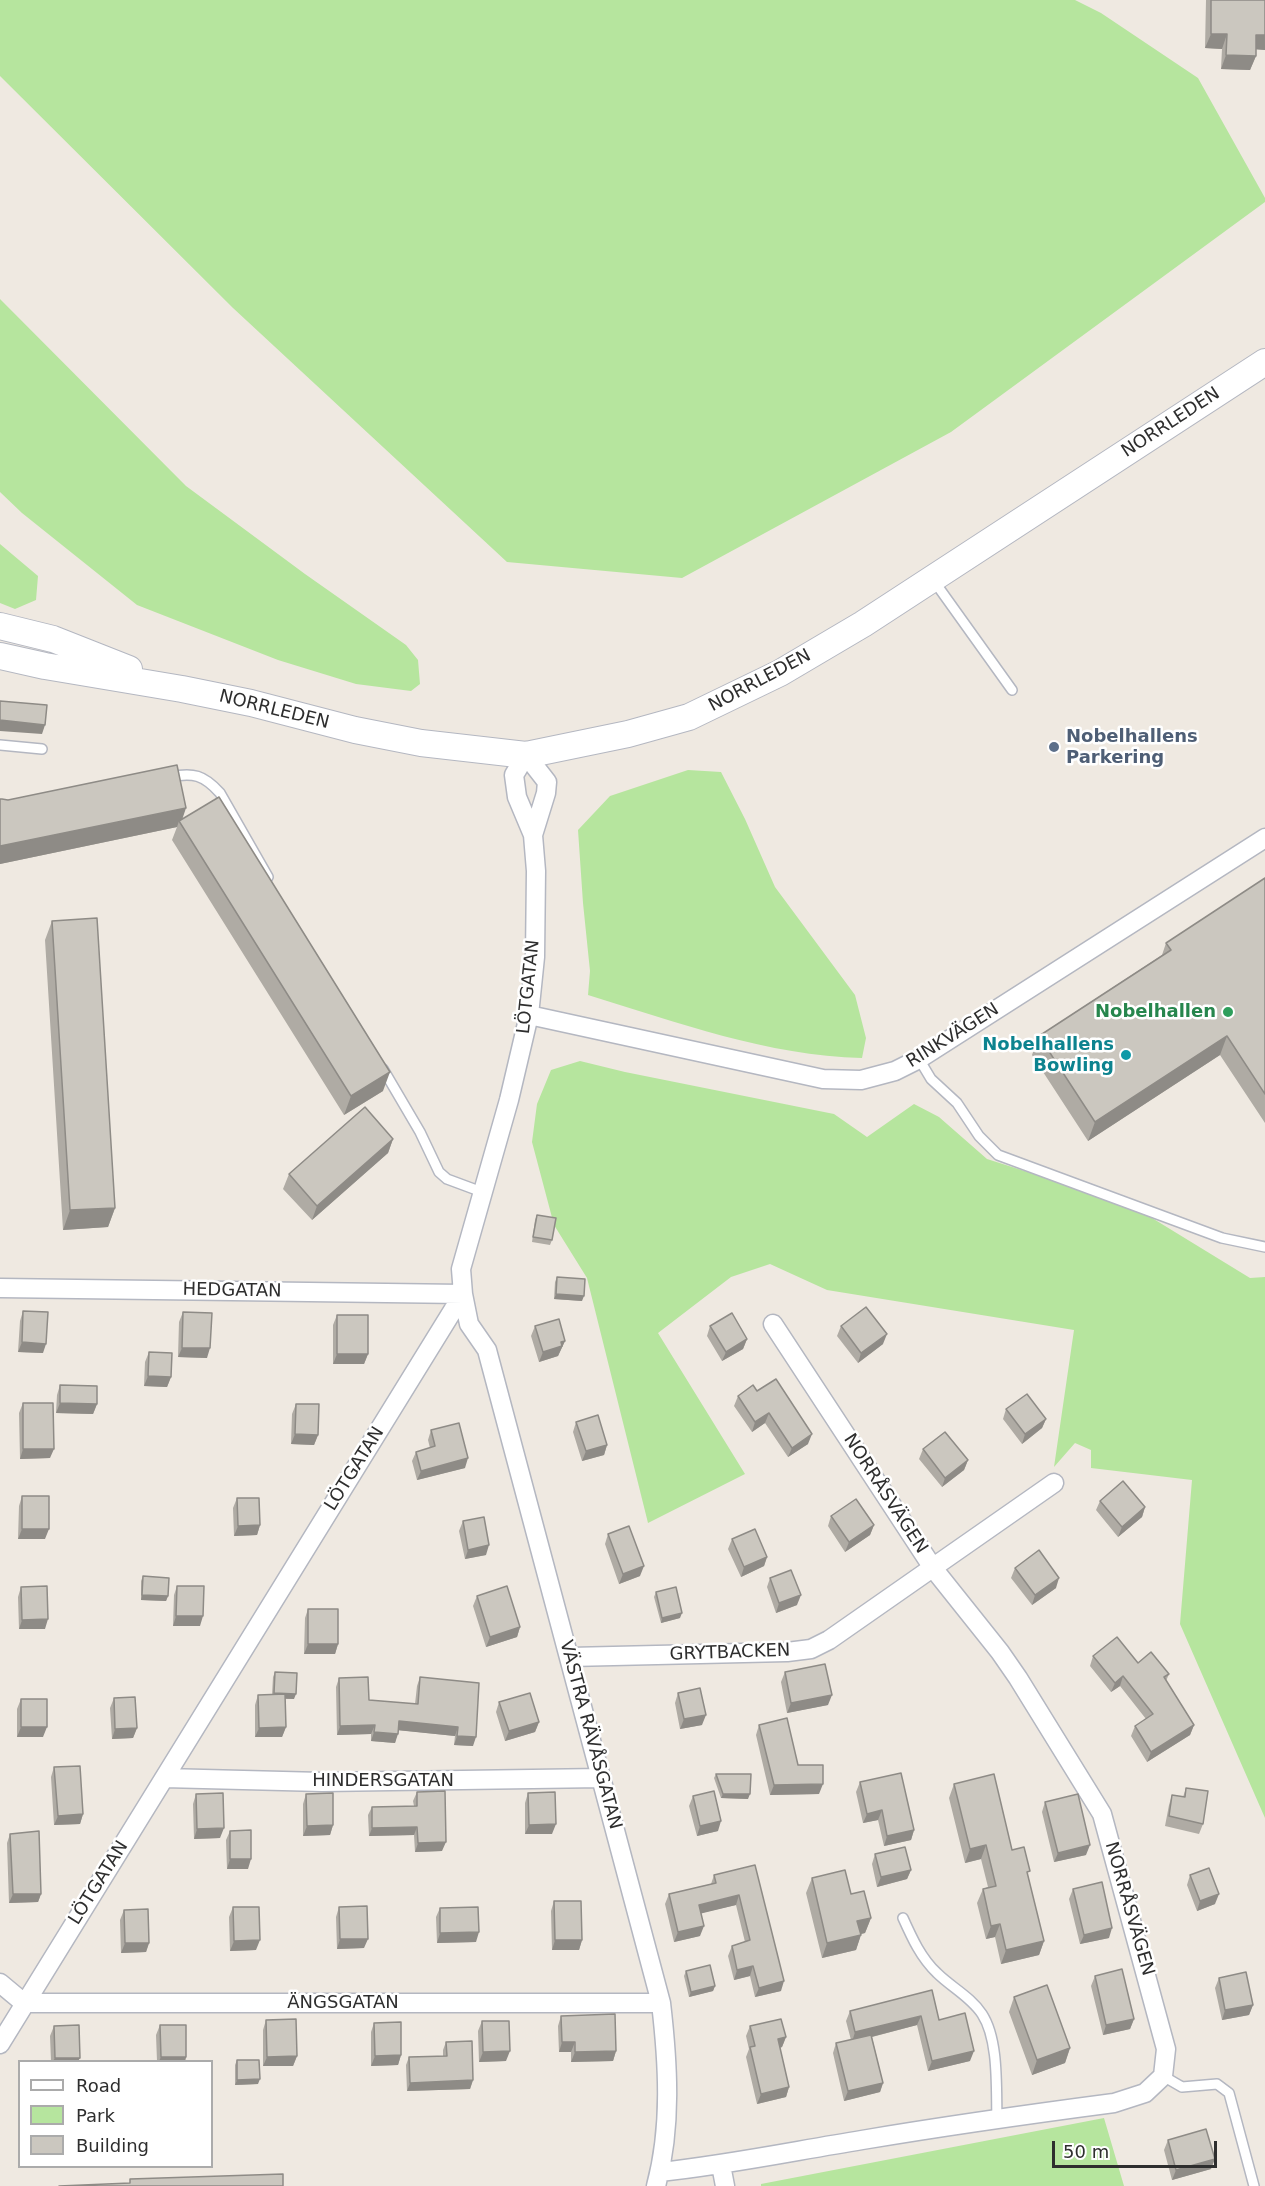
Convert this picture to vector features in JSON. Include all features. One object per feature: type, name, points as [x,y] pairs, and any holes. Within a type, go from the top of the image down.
[{"type":"street","name":"NORRLEDEN","points":[[0,656],[250,703],[355,730],[421,743],[526,755],[628,734],[689,717],[780,673],[863,624],[1265,362]]},
{"type":"street","name":"NORRLEDEN","points":[[0,626],[52,639],[182,689]]},
{"type":"street","name":"LÖTGATAN","points":[[0,2044],[463,1294],[460,1269],[509,1100],[529,1015],[535,957],[536,871],[533,835],[517,797],[514,775],[526,755],[547,782],[546,794],[533,835]]},
{"type":"street","name":"RINKVÄGEN","points":[[529,1015],[776,1070],[823,1079],[861,1080],[895,1071],[919,1059],[1265,838]]},
{"type":"street","name":"HEDGATAN","points":[[0,1288],[463,1294]]},
{"type":"street","name":"VÄSTRA RÄVÅSGATAN","points":[[463,1294],[469,1324],[487,1350],[661,2003],[667,2079],[665,2126],[658,2179]]},
{"type":"street","name":"NORRÅSVÄGEN","points":[[773,1324],[933,1568],[1000,1652],[1102,1814],[1166,2049],[1164,2076]]},
{"type":"street","name":"GRYTBACKEN","points":[[570,1657],[788,1653],[811,1649],[829,1640],[1054,1483]]},
{"type":"street","name":"HINDERSGATAN","points":[[164,1778],[322,1782],[602,1778]]},
{"type":"street","points":[[0,1983],[24,2003]]},
{"type":"street","name":"ÄNGSGATAN","points":[[24,2003],[661,2003]]},
{"type":"street","points":[[658,2179],[760,2157],[997,2119],[1114,2103],[1145,2093],[1164,2076]]},
{"type":"street","points":[[721,2165],[725,2186]]},
{"type":"lane","points":[[932,579],[1012,690]]},
{"type":"lane","points":[[0,745],[42,749]]},
{"type":"lane","points":[[161,779],[184,774],[199,776],[210,782],[220,793],[273,885]]},
{"type":"lane","points":[[919,1059],[931,1079],[957,1103],[979,1136],[998,1155],[1222,1238],[1265,1247]]},
{"type":"lane","points":[[377,1060],[420,1132],[439,1172],[447,1179],[482,1192]]},
{"type":"lane","points":[[903,1918],[918,1951],[937,1974],[981,2013],[989,2030],[995,2070],[997,2119]]},
{"type":"lane","points":[[1164,2076],[1182,2086],[1217,2084],[1229,2093],[1254,2186]]},
{"type":"green space","points":[[0,0],[1075,0],[1101,13],[1198,78],[1265,198],[1265,202],[951,432],[682,578],[507,562],[233,308],[0,76]]},
{"type":"green space","points":[[0,299],[186,486],[406,645],[418,660],[420,684],[411,691],[356,684],[278,660],[137,605],[22,513],[0,492]]},
{"type":"green space","points":[[0,544],[38,576],[36,600],[15,609],[0,603]]},
{"type":"green space","points":[[688,770],[721,772],[775,887],[855,995],[866,1038],[862,1058],[827,1056],[757,1044],[588,995],[590,971],[578,830],[610,796]]},
{"type":"green space","points":[[580,1061],[834,1114],[867,1137],[914,1104],[939,1117],[987,1159],[1100,1195],[1152,1218],[1250,1278],[1265,1277],[1265,1818],[1180,1624],[1192,1480],[1091,1468],[1091,1450],[1075,1443],[1054,1467],[1074,1330],[827,1290],[770,1264],[731,1277],[658,1333],[745,1474],[648,1523],[587,1278],[554,1225],[532,1142],[537,1104],[551,1070]]},
{"type":"green space","points":[[1104,2118],[1124,2186],[761,2186],[761,2184]]},
{"type":"building","points":[[1211,0],[1265,0],[1265,35],[1256,35],[1256,56],[1226,55],[1227,34],[1211,34]]},
{"type":"building","points":[[0,701],[47,705],[45,725],[0,720]]},
{"type":"building","points":[[177,765],[186,808],[0,846],[0,799],[8,800]]},
{"type":"building","points":[[219,797],[390,1072],[351,1096],[179,821]]},
{"type":"building","points":[[1265,878],[1265,1094],[1227,1036],[1095,1122],[1039,1036],[1171,950],[1166,943]]},
{"type":"building","points":[[97,918],[115,1208],[70,1210],[52,921]]},
{"type":"building","points":[[365,1107],[393,1139],[317,1206],[289,1174]]},
{"type":"building","points":[[537,1215],[556,1218],[552,1240],[533,1237]]},
{"type":"building","points":[[557,1277],[585,1279],[584,1296],[556,1294]]},
{"type":"building","points":[[866,1307],[887,1334],[861,1353],[841,1326]]},
{"type":"building","points":[[23,1311],[48,1312],[46,1344],[22,1342]]},
{"type":"building","points":[[183,1312],[212,1313],[210,1348],[182,1348]]},
{"type":"building","points":[[732,1313],[747,1339],[726,1352],[710,1326]]},
{"type":"building","points":[[337,1315],[368,1315],[368,1354],[337,1354]]},
{"type":"building","points":[[559,1319],[565,1341],[561,1342],[562,1346],[543,1352],[535,1326]]},
{"type":"building","points":[[149,1352],[172,1353],[171,1377],[148,1376]]},
{"type":"building","points":[[776,1379],[812,1434],[792,1448],[769,1413],[755,1422],[738,1396],[753,1385],[757,1391]]},
{"type":"building","points":[[60,1385],[97,1386],[97,1404],[60,1403]]},
{"type":"building","points":[[1027,1394],[1046,1419],[1025,1434],[1006,1409]]},
{"type":"building","points":[[23,1403],[53,1403],[54,1449],[23,1449]]},
{"type":"building","points":[[296,1404],[319,1404],[318,1435],[295,1434]]},
{"type":"building","points":[[598,1415],[607,1445],[586,1451],[576,1422]]},
{"type":"building","points":[[459,1423],[468,1458],[421,1471],[416,1452],[435,1446],[431,1430]]},
{"type":"building","points":[[945,1432],[968,1460],[945,1478],[923,1449]]},
{"type":"building","points":[[1123,1481],[1145,1507],[1122,1527],[1100,1501]]},
{"type":"building","points":[[22,1496],[49,1496],[49,1529],[22,1529]]},
{"type":"building","points":[[237,1498],[259,1498],[260,1525],[238,1526]]},
{"type":"building","points":[[856,1499],[874,1525],[849,1542],[831,1516]]},
{"type":"building","points":[[484,1517],[489,1545],[468,1550],[463,1521]]},
{"type":"building","points":[[629,1526],[644,1566],[623,1574],[608,1534]]},
{"type":"building","points":[[755,1529],[767,1557],[744,1567],[732,1539]]},
{"type":"building","points":[[1039,1550],[1059,1578],[1035,1595],[1015,1568]]},
{"type":"building","points":[[791,1570],[801,1595],[779,1603],[770,1578]]},
{"type":"building","points":[[143,1576],[169,1578],[168,1596],[142,1595]]},
{"type":"building","points":[[47,1586],[48,1619],[22,1620],[21,1587]]},
{"type":"building","points":[[177,1586],[204,1586],[203,1616],[176,1616]]},
{"type":"building","points":[[507,1586],[520,1627],[490,1637],[477,1596]]},
{"type":"building","points":[[676,1587],[682,1613],[662,1618],[656,1592]]},
{"type":"building","points":[[308,1609],[338,1609],[338,1644],[308,1644]]},
{"type":"building","points":[[1117,1637],[1138,1663],[1151,1652],[1169,1674],[1164,1677],[1194,1725],[1151,1752],[1135,1726],[1153,1714],[1123,1676],[1115,1683],[1093,1656]]},
{"type":"building","points":[[825,1664],[832,1695],[791,1703],[785,1672]]},
{"type":"building","points":[[275,1672],[297,1673],[296,1694],[274,1693]]},
{"type":"building","points":[[368,1677],[369,1700],[418,1704],[420,1677],[479,1683],[476,1737],[457,1736],[458,1727],[399,1721],[398,1734],[374,1732],[375,1725],[340,1726],[339,1678]]},
{"type":"building","points":[[700,1688],[706,1715],[684,1719],[678,1693]]},
{"type":"building","points":[[530,1693],[539,1722],[509,1731],[499,1702]]},
{"type":"building","points":[[285,1694],[286,1727],[259,1728],[258,1695]]},
{"type":"building","points":[[135,1697],[137,1728],[115,1729],[114,1698]]},
{"type":"building","points":[[21,1699],[47,1699],[47,1727],[21,1727]]},
{"type":"building","points":[[787,1718],[798,1765],[823,1765],[823,1784],[774,1785],[759,1725]]},
{"type":"building","points":[[80,1766],[83,1814],[58,1816],[54,1767]]},
{"type":"building","points":[[901,1773],[914,1830],[887,1836],[882,1810],[867,1814],[860,1782]]},
{"type":"building","points":[[716,1774],[751,1774],[750,1794],[723,1794]]},
{"type":"building","points":[[994,1774],[1012,1850],[1024,1847],[1030,1871],[1027,1872],[1044,1941],[1006,1950],[1000,1924],[991,1926],[983,1889],[996,1886],[986,1845],[970,1849],[954,1784]]},
{"type":"building","points":[[1186,1788],[1208,1791],[1203,1824],[1169,1816],[1172,1795],[1185,1797]]},
{"type":"building","points":[[445,1791],[446,1842],[418,1843],[417,1827],[372,1828],[372,1807],[417,1806],[417,1792]]},
{"type":"building","points":[[714,1791],[721,1821],[700,1826],[693,1796]]},
{"type":"building","points":[[555,1792],[556,1824],[529,1825],[528,1793]]},
{"type":"building","points":[[223,1793],[224,1828],[197,1829],[196,1794]]},
{"type":"building","points":[[333,1793],[333,1825],[307,1826],[306,1794]]},
{"type":"building","points":[[1078,1794],[1090,1845],[1058,1853],[1045,1802]]},
{"type":"building","points":[[251,1830],[251,1859],[230,1859],[230,1831]]},
{"type":"building","points":[[39,1831],[41,1894],[13,1894],[10,1834]]},
{"type":"building","points":[[905,1847],[911,1870],[881,1877],[875,1854]]},
{"type":"building","points":[[755,1865],[784,1981],[759,1988],[753,1966],[737,1970],[732,1946],[750,1940],[739,1895],[699,1905],[704,1926],[678,1932],[669,1894],[716,1883],[714,1875]]},
{"type":"building","points":[[1209,1868],[1219,1894],[1200,1901],[1190,1875]]},
{"type":"building","points":[[845,1870],[851,1894],[864,1891],[871,1918],[857,1921],[861,1935],[827,1943],[812,1878]]},
{"type":"building","points":[[1102,1882],[1112,1928],[1084,1935],[1073,1889]]},
{"type":"building","points":[[554,1901],[581,1901],[582,1940],[555,1940]]},
{"type":"building","points":[[367,1906],[368,1939],[340,1939],[339,1907]]},
{"type":"building","points":[[233,1907],[259,1907],[260,1940],[234,1941]]},
{"type":"building","points":[[478,1907],[479,1932],[440,1933],[440,1908]]},
{"type":"building","points":[[148,1909],[149,1943],[125,1943],[124,1910]]},
{"type":"building","points":[[710,1965],[715,1986],[691,1992],[686,1971]]},
{"type":"building","points":[[1122,1969],[1134,2019],[1106,2025],[1095,1976]]},
{"type":"building","points":[[1246,1972],[1253,2005],[1225,2010],[1219,1978]]},
{"type":"building","points":[[1047,1985],[1070,2048],[1037,2060],[1014,1997]]},
{"type":"building","points":[[932,1990],[939,2020],[965,2013],[974,2051],[932,2061],[921,2016],[855,2032],[850,2011]]},
{"type":"building","points":[[615,2014],[616,2051],[575,2052],[575,2042],[562,2042],[561,2016]]},
{"type":"building","points":[[296,2019],[297,2056],[267,2057],[266,2020]]},
{"type":"building","points":[[781,2019],[786,2037],[778,2039],[789,2087],[761,2094],[750,2047],[755,2046],[750,2026]]},
{"type":"building","points":[[482,2021],[509,2021],[510,2051],[483,2052]]},
{"type":"building","points":[[401,2022],[401,2055],[375,2056],[374,2023]]},
{"type":"building","points":[[79,2025],[80,2058],[55,2058],[54,2026]]},
{"type":"building","points":[[160,2025],[186,2025],[186,2057],[161,2057]]},
{"type":"building","points":[[871,2035],[883,2083],[848,2091],[836,2043]]},
{"type":"building","points":[[472,2041],[473,2080],[410,2083],[409,2057],[447,2056],[446,2042]]},
{"type":"building","points":[[237,2060],[259,2060],[260,2079],[237,2080]]},
{"type":"building","points":[[1206,2129],[1215,2159],[1176,2170],[1168,2140]]},
{"type":"building","points":[[283,2174],[283,2186],[59,2186],[130,2183],[130,2179]]},
{"type":"place","name":"Nobelhallens Parkering","points":[[1054,747]]},
{"type":"place","name":"Nobelhallen","points":[[1228,1012]]},
{"type":"place","name":"Nobelhallens Bowling","points":[[1126,1055]]}]
